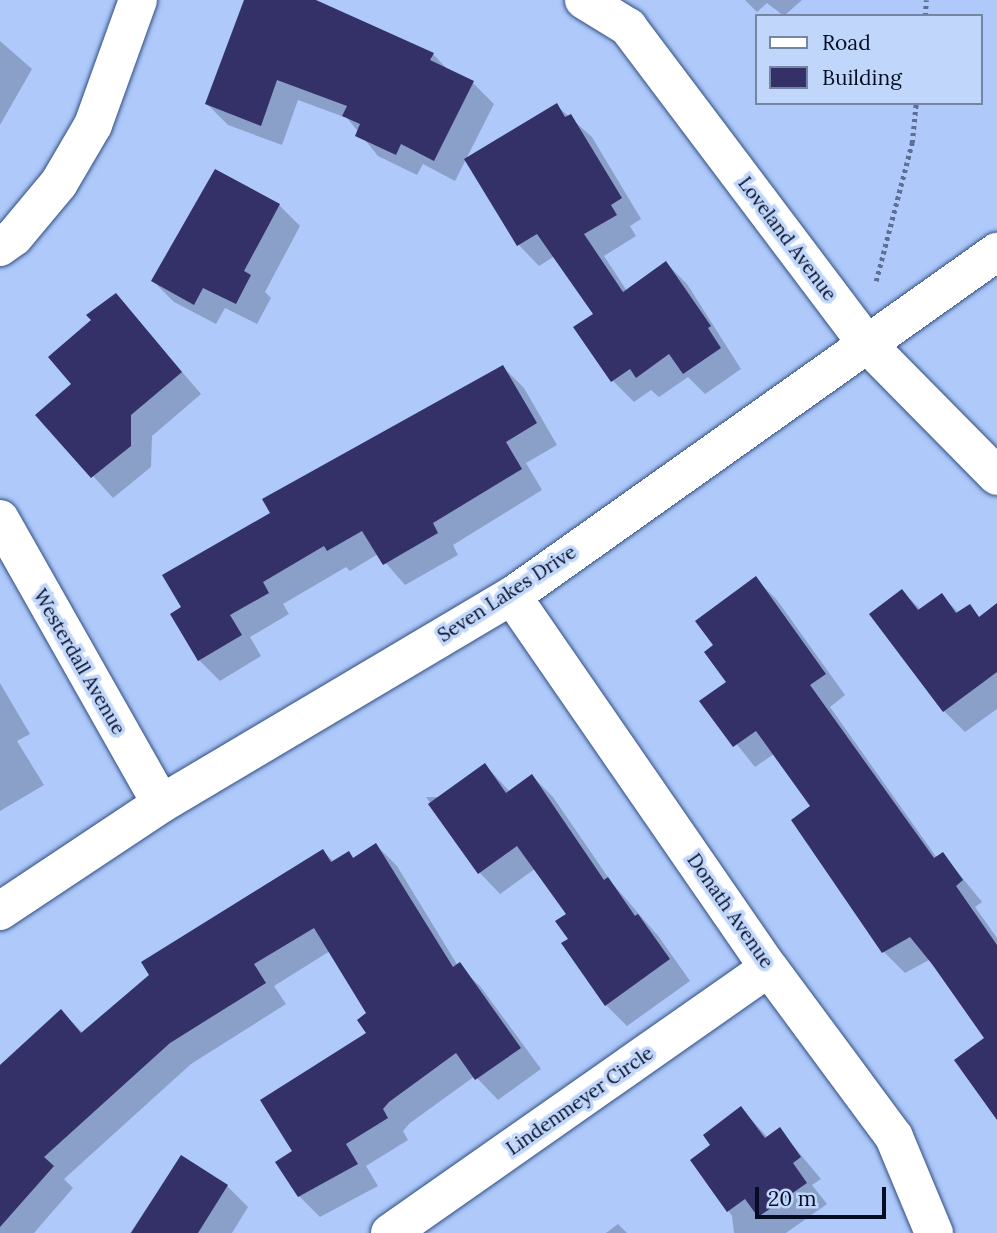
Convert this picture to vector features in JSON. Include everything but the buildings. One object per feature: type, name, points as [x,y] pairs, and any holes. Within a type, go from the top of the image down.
[{"type":"street","points":[[0,247],[15,237],[59,183],[93,125],[138,0]]},
{"type":"street","name":"Loveland Avenue","points":[[584,0],[628,27],[865,342],[997,476]]},
{"type":"street","name":"Seven Lakes Drive","points":[[0,911],[161,804],[512,596],[865,342],[997,252]]},
{"type":"street","name":"Westerdall Avenue","points":[[0,519],[161,804]]},
{"type":"street","name":"Donath Avenue","points":[[512,596],[769,968],[894,1137],[934,1233]]},
{"type":"street","name":"Lindenmeyer Circle","points":[[390,1233],[769,968]]},
{"type":"path","points":[[876,281],[912,143],[916,105]]}]
